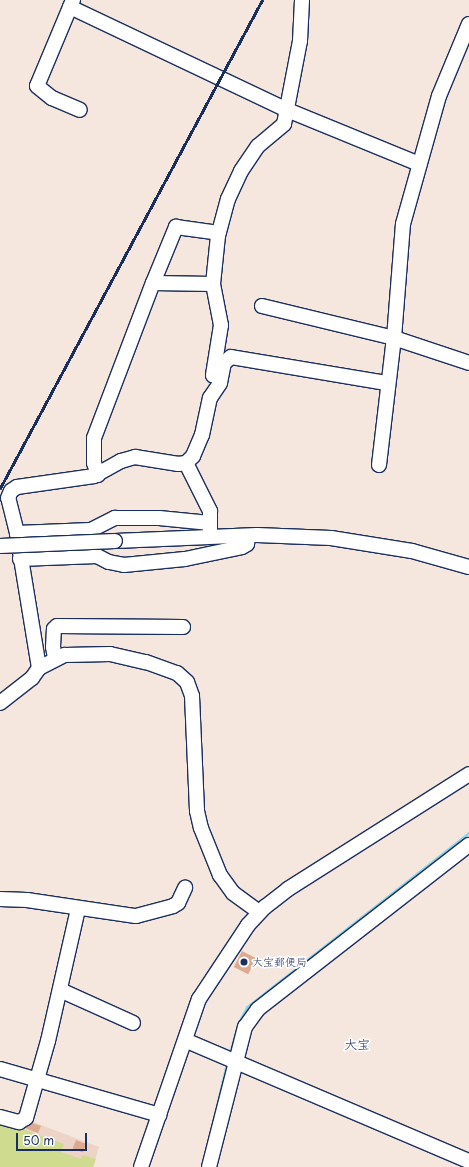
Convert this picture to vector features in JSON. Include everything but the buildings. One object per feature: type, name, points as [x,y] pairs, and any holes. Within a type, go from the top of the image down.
[{"type":"street","points":[[40,668],[20,559],[17,533],[4,493],[17,487],[98,475],[121,461],[135,457],[178,464],[186,463],[193,456],[202,435],[210,398],[221,325],[214,284],[219,233],[228,199],[241,171],[258,146],[284,124],[300,41],[302,0]]},
{"type":"street","points":[[80,110],[52,98],[37,86],[72,4],[287,110],[419,164]]},
{"type":"street","points":[[379,465],[394,338],[402,231],[419,164],[439,96],[469,24]]},
{"type":"street","points":[[98,475],[94,463],[94,438],[176,227],[219,233]]},
{"type":"street","points":[[153,283],[214,284]]},
{"type":"street","points":[[262,306],[394,338],[469,363]]},
{"type":"street","points":[[216,355],[388,383]]},
{"type":"street","points":[[210,398],[220,383],[224,363],[231,357]]},
{"type":"street","points":[[186,463],[210,510],[210,530]]},
{"type":"street","points":[[17,533],[91,530],[116,518],[159,518],[210,530],[248,536],[349,540],[412,551],[469,567]]},
{"type":"street","points":[[0,546],[115,541],[210,530]]},
{"type":"street","points":[[20,559],[97,556],[109,562],[124,565],[185,559],[242,547],[246,544],[248,536]]},
{"type":"street","points":[[55,658],[53,647],[54,629],[57,626],[183,627]]},
{"type":"street","points":[[0,703],[32,678],[40,668],[55,658],[78,653],[110,654],[167,668],[177,673],[187,682],[193,703],[197,811],[201,828],[220,875],[233,893],[259,912]]},
{"type":"street","points":[[142,1167],[159,1115],[187,1041],[201,994],[259,912],[288,889],[469,774]]},
{"type":"street","points":[[209,1167],[231,1058],[245,1027],[258,1009],[469,845]]},
{"type":"street","points":[[0,899],[26,899],[78,909],[136,916],[173,906],[178,903],[185,888]]},
{"type":"street","points":[[0,1118],[23,1122],[38,1080],[78,909]]},
{"type":"street","points":[[60,990],[133,1023]]},
{"type":"street","points":[[187,1041],[231,1058],[469,1161]]},
{"type":"street","points":[[0,1069],[159,1115]]},
{"type":"shaded area","points":[[0,1120],[25,1127],[28,1120],[99,1147],[93,1167],[0,1167]]},
{"type":"green space","points":[[0,1120],[25,1127],[25,1130],[64,1144],[61,1152],[81,1159],[83,1155],[96,1159],[93,1167],[0,1167]]},
{"type":"waterway","points":[[229,1056],[238,1024],[247,1007],[469,833]]},
{"type":"waterway","points":[[207,1147],[227,1063]]},
{"type":"railway","points":[[0,488],[262,0]]},
{"type":"place","name":"大宝郵便局","points":[[244,962]]},
{"type":"district","name":"大宝","points":[[357,1044]]}]
